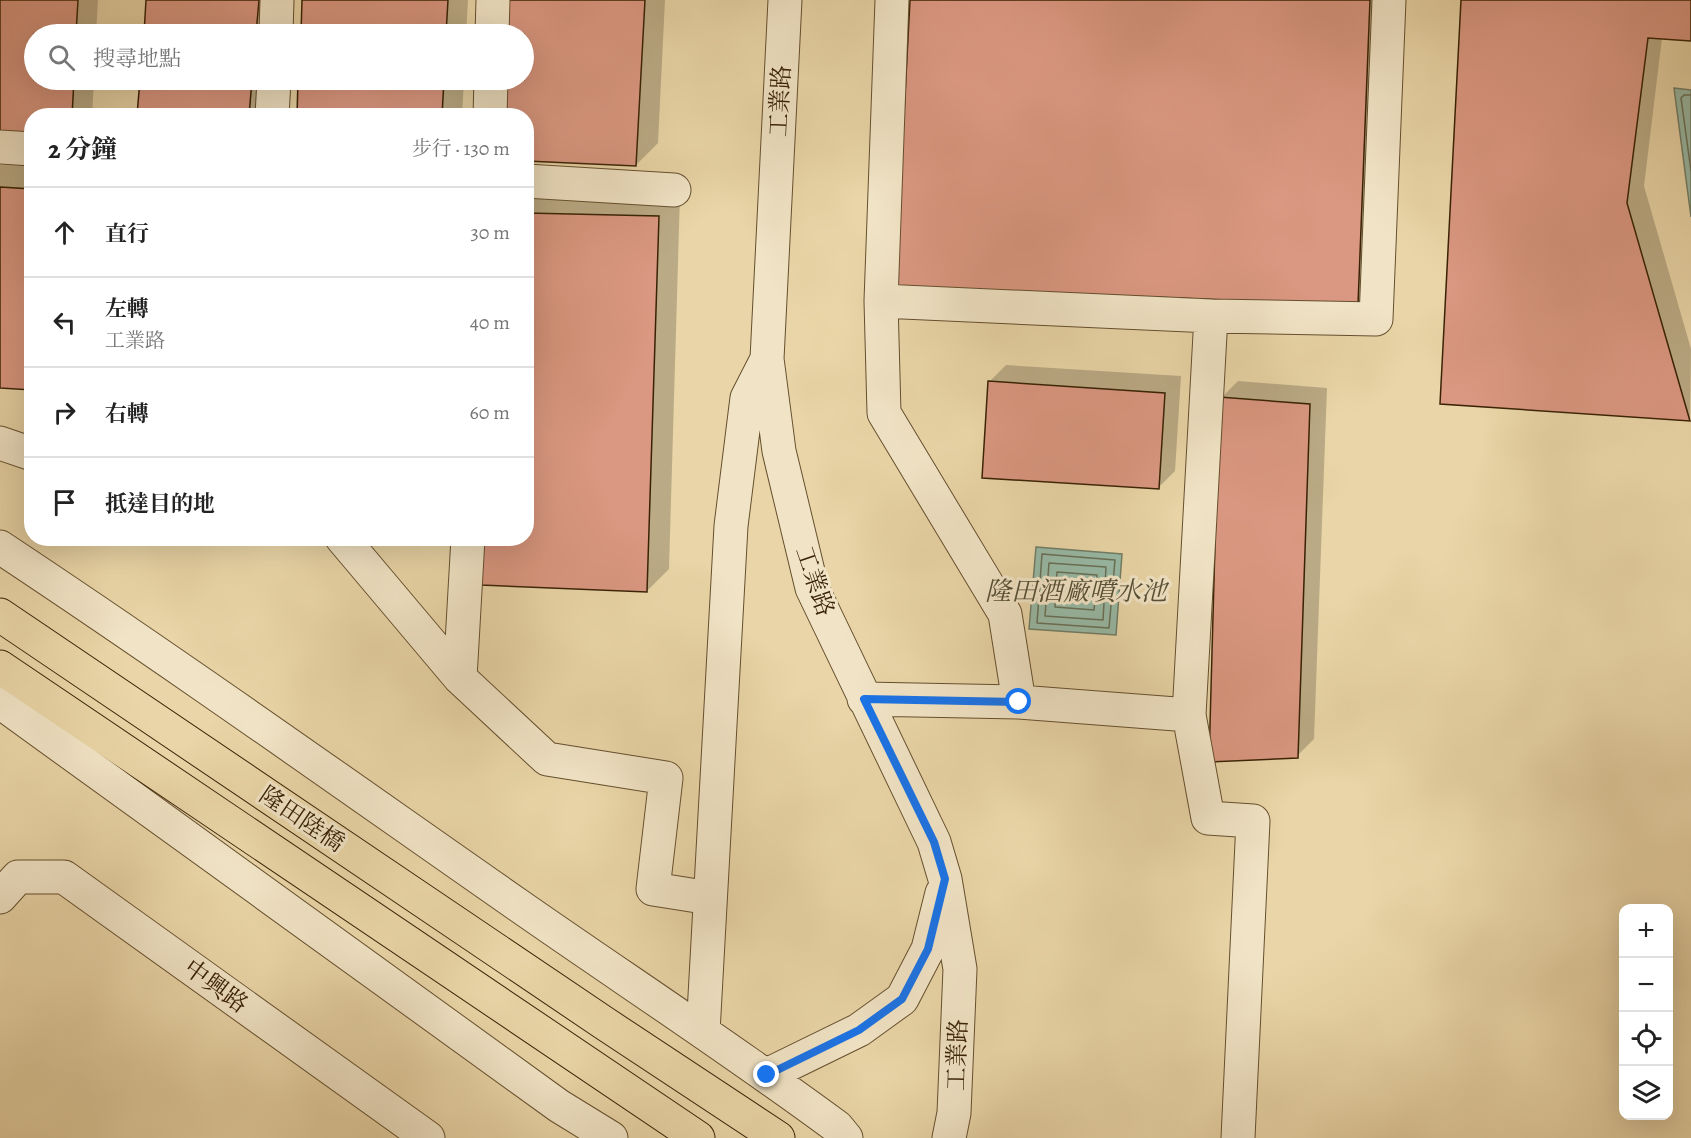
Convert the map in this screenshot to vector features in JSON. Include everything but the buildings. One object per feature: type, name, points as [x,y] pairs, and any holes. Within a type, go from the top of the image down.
[{"type":"main road","name":"隆田陸橋","points":[[0,615],[778,1138]]},
{"type":"main road","name":"隆田陸橋","points":[[0,667],[698,1138]]},
{"type":"street","points":[[276,24],[277,0]]},
{"type":"street","points":[[492,24],[493,0]]},
{"type":"street","name":"工業路","points":[[785,0],[767,359],[779,451],[812,588],[934,842],[945,879],[960,969],[954,1113],[949,1138]]},
{"type":"street","points":[[892,0],[880,301],[884,413],[1005,614],[1019,702]]},
{"type":"street","points":[[880,301],[1212,316],[1376,319],[1389,0]]},
{"type":"street","points":[[272,108],[273,90]]},
{"type":"street","points":[[490,108],[491,90]]},
{"type":"street","points":[[0,147],[24,148]]},
{"type":"street","points":[[534,181],[674,190]]},
{"type":"street","points":[[1212,316],[1189,715],[1208,818],[1253,821],[1238,1138]]},
{"type":"street","points":[[703,1032],[731,526],[747,398],[767,359]]},
{"type":"street","points":[[0,443],[24,451]]},
{"type":"street","points":[[349,546],[460,678],[547,759],[666,778],[654,889],[711,898]]},
{"type":"street","points":[[460,678],[468,546]]},
{"type":"street","points":[[0,547],[116,624],[614,972],[767,1075],[837,1127],[846,1138]]},
{"type":"street","points":[[864,699],[1019,702],[1189,715]]},
{"type":"street","points":[[0,702],[549,1099],[611,1138]]},
{"type":"street","name":"中興路","points":[[0,897],[18,877],[64,877],[428,1138]]},
{"type":"street","points":[[767,1075],[859,1030],[902,999],[928,949],[945,879]]},
{"type":"water","points":[[1674,88],[1691,90],[1691,217]]},
{"type":"water","name":"隆田酒廠噴水池","points":[[1036,547],[1122,554],[1116,635],[1029,629]]},
{"type":"route","points":[[767,1075],[859,1030],[902,999],[928,949],[945,879],[934,842],[864,699],[1019,702]]}]
